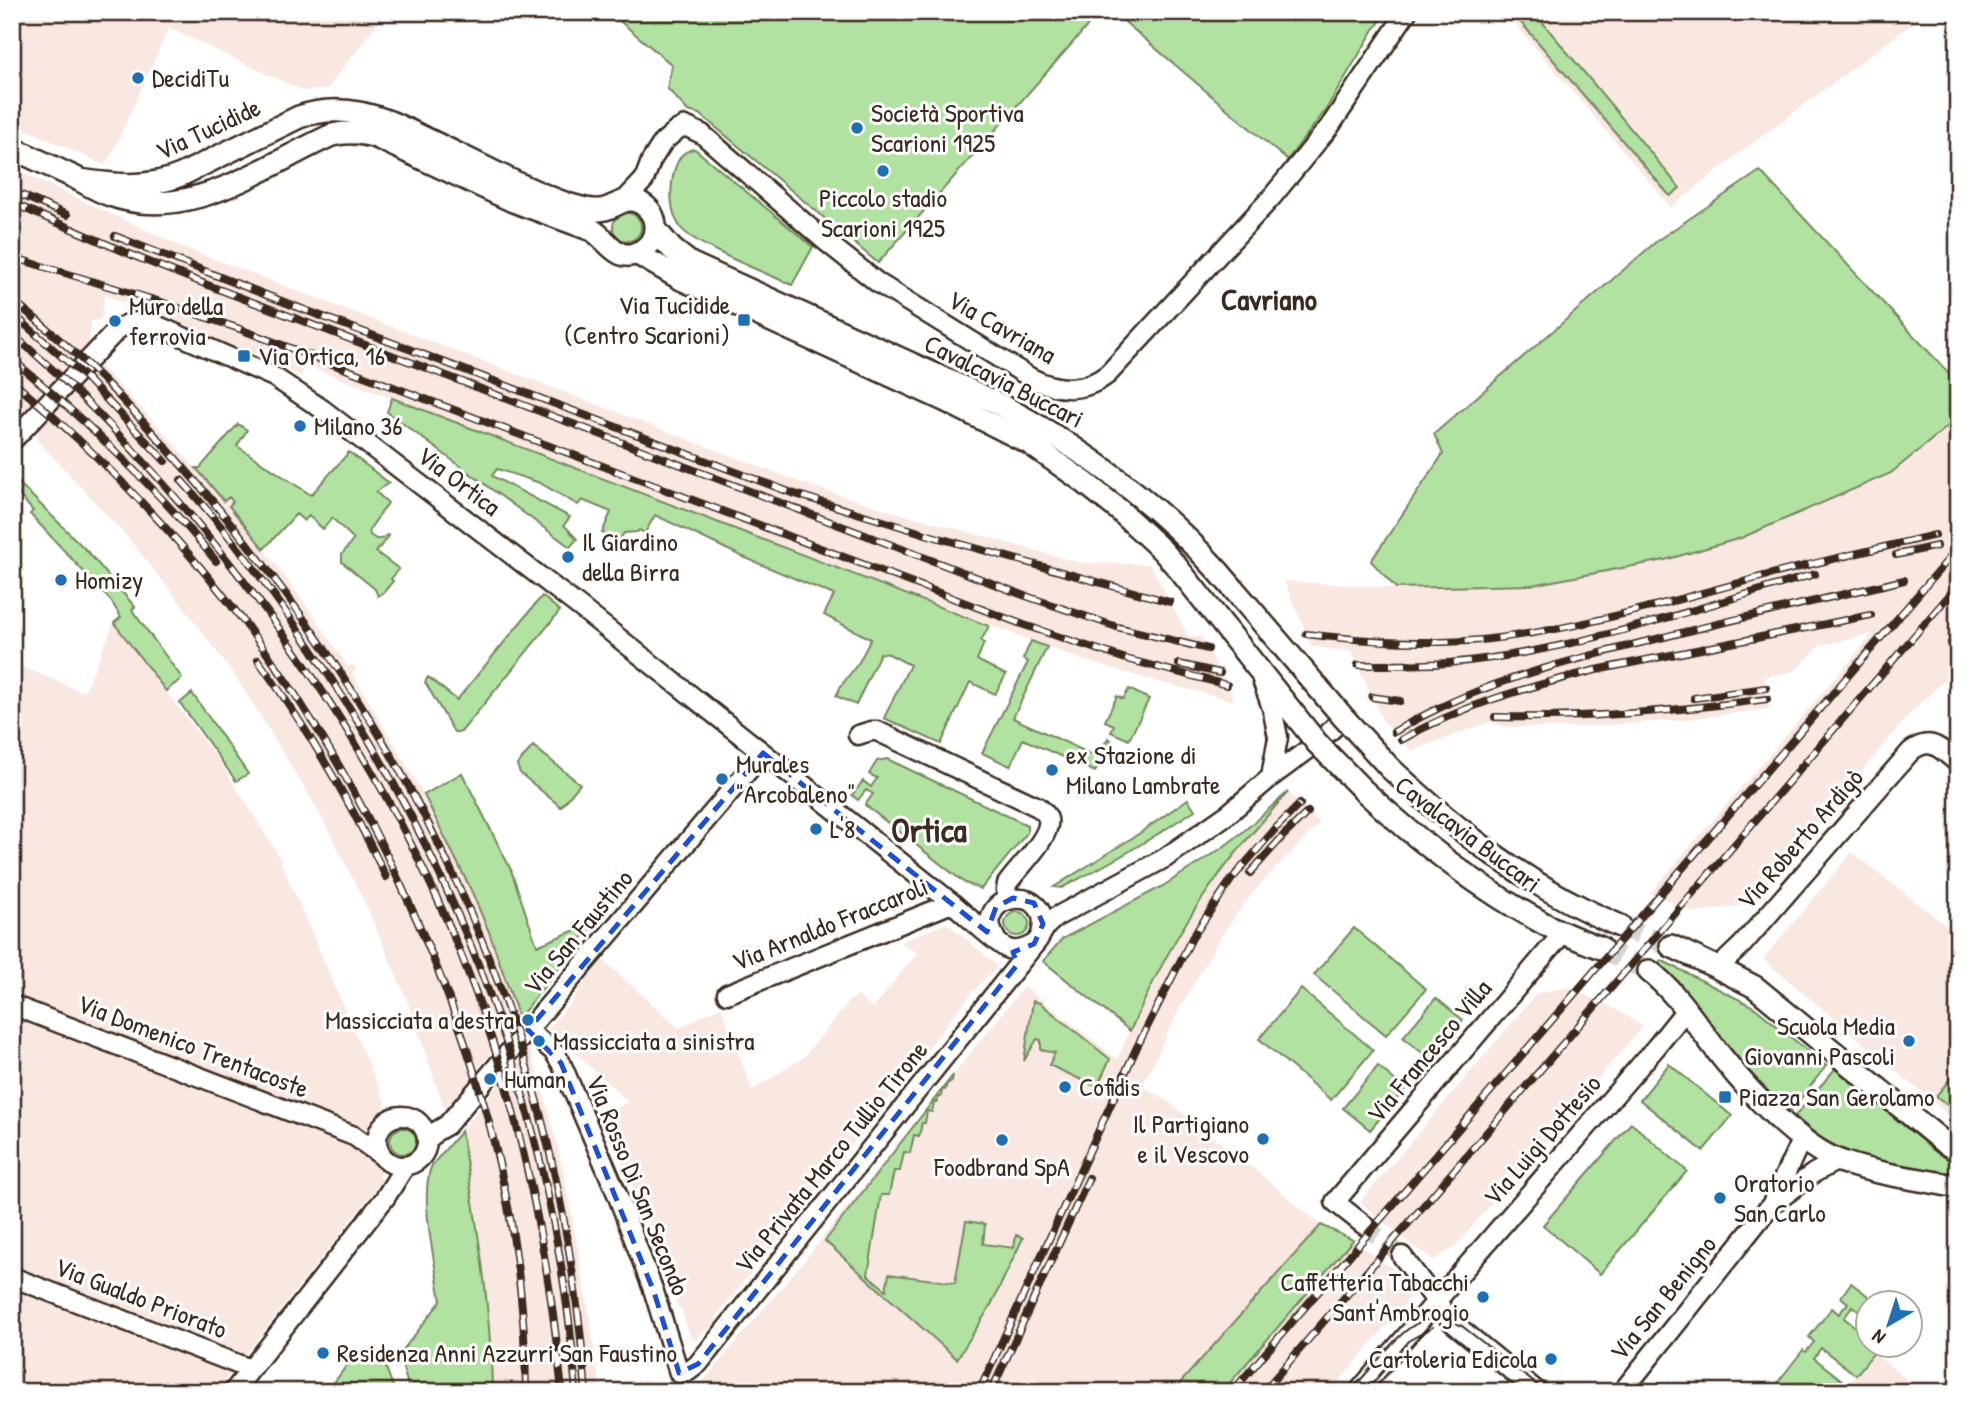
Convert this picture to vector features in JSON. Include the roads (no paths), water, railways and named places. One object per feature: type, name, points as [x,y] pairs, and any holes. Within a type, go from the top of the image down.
[{"type":"street","name":"Via Cavriana","points":[[617,204],[644,180],[651,161],[663,142],[685,127],[702,134],[878,283],[1031,378],[1054,387],[1080,388],[1098,382],[1108,374],[1271,198],[1330,127],[1407,12]]},
{"type":"street","name":"Via Tucidide","points":[[79,180],[114,185],[151,185],[169,180],[315,111],[332,110],[371,115],[559,201],[588,210],[636,202],[672,249],[690,263],[824,334]]},
{"type":"street","name":"Via Tucidide","points":[[79,180],[111,196],[135,201],[156,203],[192,199],[218,191],[332,135],[363,132],[513,201],[586,228],[603,238],[616,252],[636,253],[681,279],[824,334]]},
{"type":"street","points":[[216,158],[229,176],[246,177],[251,174],[256,164],[248,142]]},
{"type":"street","points":[[12,148],[79,180]]},
{"type":"street","points":[[636,253],[649,244],[651,219],[644,180]]},
{"type":"street","points":[[603,238],[602,220],[617,204]]},
{"type":"street","name":"Via Ortica","points":[[12,441],[117,330],[136,320],[156,325],[274,377],[322,409],[581,608],[996,939]]},
{"type":"street","name":"Cavalcavia Buccari","points":[[824,334],[1029,443],[1084,482],[1162,550],[1317,743],[1363,790],[1448,861],[1515,906],[1563,933],[1601,948]]},
{"type":"street","name":"Cavalcavia Buccari","points":[[824,334],[993,401],[1035,422],[1084,454],[1137,494],[1194,544],[1344,718],[1390,768],[1447,819],[1509,867],[1560,898],[1620,926]]},
{"type":"street","name":"Cavalcavia Buccari","points":[[1255,664],[1272,708],[1278,737],[1271,777]]},
{"type":"street","points":[[1038,939],[1051,921],[1065,911],[1165,858],[1228,814],[1344,718]]},
{"type":"street","points":[[858,735],[877,731],[1046,813],[1048,819],[1045,834],[1007,884],[1002,903],[991,918],[990,926],[996,939],[1014,957]]},
{"type":"street","name":"Via Roberto Ardigò","points":[[1718,968],[1742,945],[1910,751],[1920,744],[1936,745],[1958,763]]},
{"type":"street","name":"Via San Faustino","points":[[233,1392],[385,1198],[401,1171],[423,1156],[428,1140],[447,1125],[763,753]]},
{"type":"street","points":[[952,903],[1002,903],[1024,898],[1051,911],[1065,911]]},
{"type":"street","name":"Via Arnaldo Fraccaroli","points":[[727,994],[952,903]]},
{"type":"street","points":[[1037,906],[1043,919],[1038,939]]},
{"type":"street","name":"Via Francesco Villa","points":[[1364,1225],[1335,1202],[1563,933]]},
{"type":"street","name":"Via Privata Marco Tullio Tirone","points":[[679,1373],[689,1371],[698,1364],[1014,957],[1038,939]]},
{"type":"street","points":[[1671,946],[1755,987],[1942,1141],[1958,1151]]},
{"type":"street","points":[[1648,971],[1671,991],[1754,1095],[1816,1150],[1863,1168],[1958,1187]]},
{"type":"street","name":"Via Domenico Trentacoste","points":[[12,1005],[354,1136],[382,1156]]},
{"type":"street","name":"Via Luigi Dottesio","points":[[1358,1392],[1685,1011]]},
{"type":"street","name":"Via Rosso Di San Secondo","points":[[528,1030],[554,1052],[561,1063],[617,1194],[679,1373]]},
{"type":"street","points":[[406,1166],[393,1165],[382,1156],[376,1142],[384,1122],[399,1115],[416,1119],[422,1125],[428,1140]]},
{"type":"street","points":[[354,1136],[368,1135],[379,1129]]},
{"type":"street","name":"Via San Benigno","points":[[1772,1205],[1802,1138]]},
{"type":"street","name":"Via San Benigno","points":[[1622,1392],[1772,1205],[1814,1173],[1838,1160]]},
{"type":"street","points":[[1402,1256],[1459,1329],[1538,1392]]},
{"type":"street","name":"Via Gualdo Priorato","points":[[12,1277],[250,1369]]},
{"type":"tunnel","points":[[1620,926],[1671,946]]},
{"type":"tunnel","points":[[1601,948],[1649,971]]},
{"type":"tunnel","points":[[1364,1225],[1402,1256]]},
{"type":"tram line","points":[[1350,1392],[1408,1329],[1418,1323],[1438,1319],[1462,1326],[1546,1392]]},
{"type":"tram line","points":[[1365,1392],[1410,1340],[1433,1327]]},
{"type":"railway","points":[[12,191],[67,215]]},
{"type":"railway","points":[[12,203],[205,284],[1023,595],[1117,627],[1208,649]]},
{"type":"railway","points":[[115,236],[792,493],[932,536],[1170,602]]},
{"type":"railway","points":[[12,257],[237,328],[1024,625],[1126,659],[1227,685]]},
{"type":"railway","points":[[12,299],[114,391],[230,522],[329,655],[414,796],[451,870],[484,946],[513,1024],[540,1114],[569,1252],[586,1392]]},
{"type":"railway","points":[[12,313],[85,377],[165,461]]},
{"type":"railway","points":[[12,334],[68,384],[121,437],[220,551],[302,661],[374,776],[407,836],[464,961],[487,1025],[514,1115],[544,1252],[562,1392]]},
{"type":"railway","points":[[12,359],[119,455],[216,561]]},
{"type":"railway","points":[[12,381],[120,480],[213,583],[274,663],[302,706],[378,838],[427,944],[452,1006],[491,1131],[517,1259],[526,1392]]},
{"type":"railway","points":[[181,480],[248,561],[310,647],[364,732],[413,820],[456,910],[492,1002],[523,1097],[547,1193],[565,1292],[576,1392]]},
{"type":"railway","points":[[1306,634],[1415,642],[1515,636],[1616,616],[1796,568],[1935,535]]},
{"type":"railway","points":[[1896,555],[1937,546]]},
{"type":"railway","points":[[1232,1392],[1958,548]]},
{"type":"railway","points":[[1358,665],[1448,663],[1540,650],[1633,628],[1815,574]]},
{"type":"railway","points":[[1394,732],[1454,701],[1547,668],[1611,650],[1904,580]]},
{"type":"railway","points":[[1263,1392],[1958,585]]},
{"type":"railway","points":[[1401,740],[1472,707],[1571,676],[1871,615]]},
{"type":"railway","points":[[1951,643],[1958,641]]},
{"type":"railway","points":[[1954,655],[1958,653]]},
{"type":"railway","points":[[258,660],[327,766],[386,877]]},
{"type":"railway","points":[[1179,664],[1220,673]]},
{"type":"railway","points":[[1694,698],[1766,688]]},
{"type":"railway","points":[[1372,697],[1400,701]]},
{"type":"railway","points":[[1495,717],[1631,713],[1767,699]]},
{"type":"railway","points":[[979,1392],[1137,1047],[1192,938],[1231,880],[1300,804]]},
{"type":"railway","points":[[1250,873],[1308,812]]},
{"type":"railway","points":[[991,1392],[1089,1178]]},
{"type":"place","name":"DecidiTu","points":[[138,78]]},
{"type":"place","name":"Società Sportiva Scarioni 1925","points":[[857,128]]},
{"type":"place","name":"Piccolo stadio Scarioni 1925","points":[[883,171]]},
{"type":"place","name":"Via Tucidide (Centro Scarioni)","points":[[744,320]]},
{"type":"place","name":"Muro della ferrovia","points":[[115,321]]},
{"type":"place","name":"Via Ortica, 16","points":[[244,356]]},
{"type":"place","name":"Milano 36","points":[[300,426]]},
{"type":"place","name":"Il Giardino della Birra","points":[[568,557]]},
{"type":"place","name":"Homizy","points":[[61,580]]},
{"type":"place","name":"ex Stazione di Milano Lambrate","points":[[1052,770]]},
{"type":"place","name":"Murales \"Arcobaleno\"","points":[[722,779]]},
{"type":"place","name":"L'8","points":[[816,829]]},
{"type":"place","name":"Massicciata a destra","points":[[528,1020]]},
{"type":"place","name":"Massicciata a sinistra","points":[[539,1041]]},
{"type":"place","name":"Scuola Media Giovanni Pascoli","points":[[1909,1041]]},
{"type":"place","name":"Human","points":[[490,1079]]},
{"type":"place","name":"Cofidis","points":[[1065,1087]]},
{"type":"place","name":"Piazza San Gerolamo","points":[[1725,1097]]},
{"type":"place","name":"Il Partigiano e il Vescovo","points":[[1263,1139]]},
{"type":"place","name":"Foodbrand SpA","points":[[1002,1140]]},
{"type":"place","name":"Oratorio San Carlo","points":[[1720,1198]]},
{"type":"place","name":"Caffetteria Tabacchi Sant'Ambrogio","points":[[1483,1297]]},
{"type":"place","name":"Residenza Anni Azzurri San Faustino","points":[[323,1353]]},
{"type":"place","name":"Cartoleria Edicola","points":[[1551,1359]]},
{"type":"district","name":"Cavriano","points":[[1269,300]]},
{"type":"district","name":"Ortica","points":[[929,830]]}]
